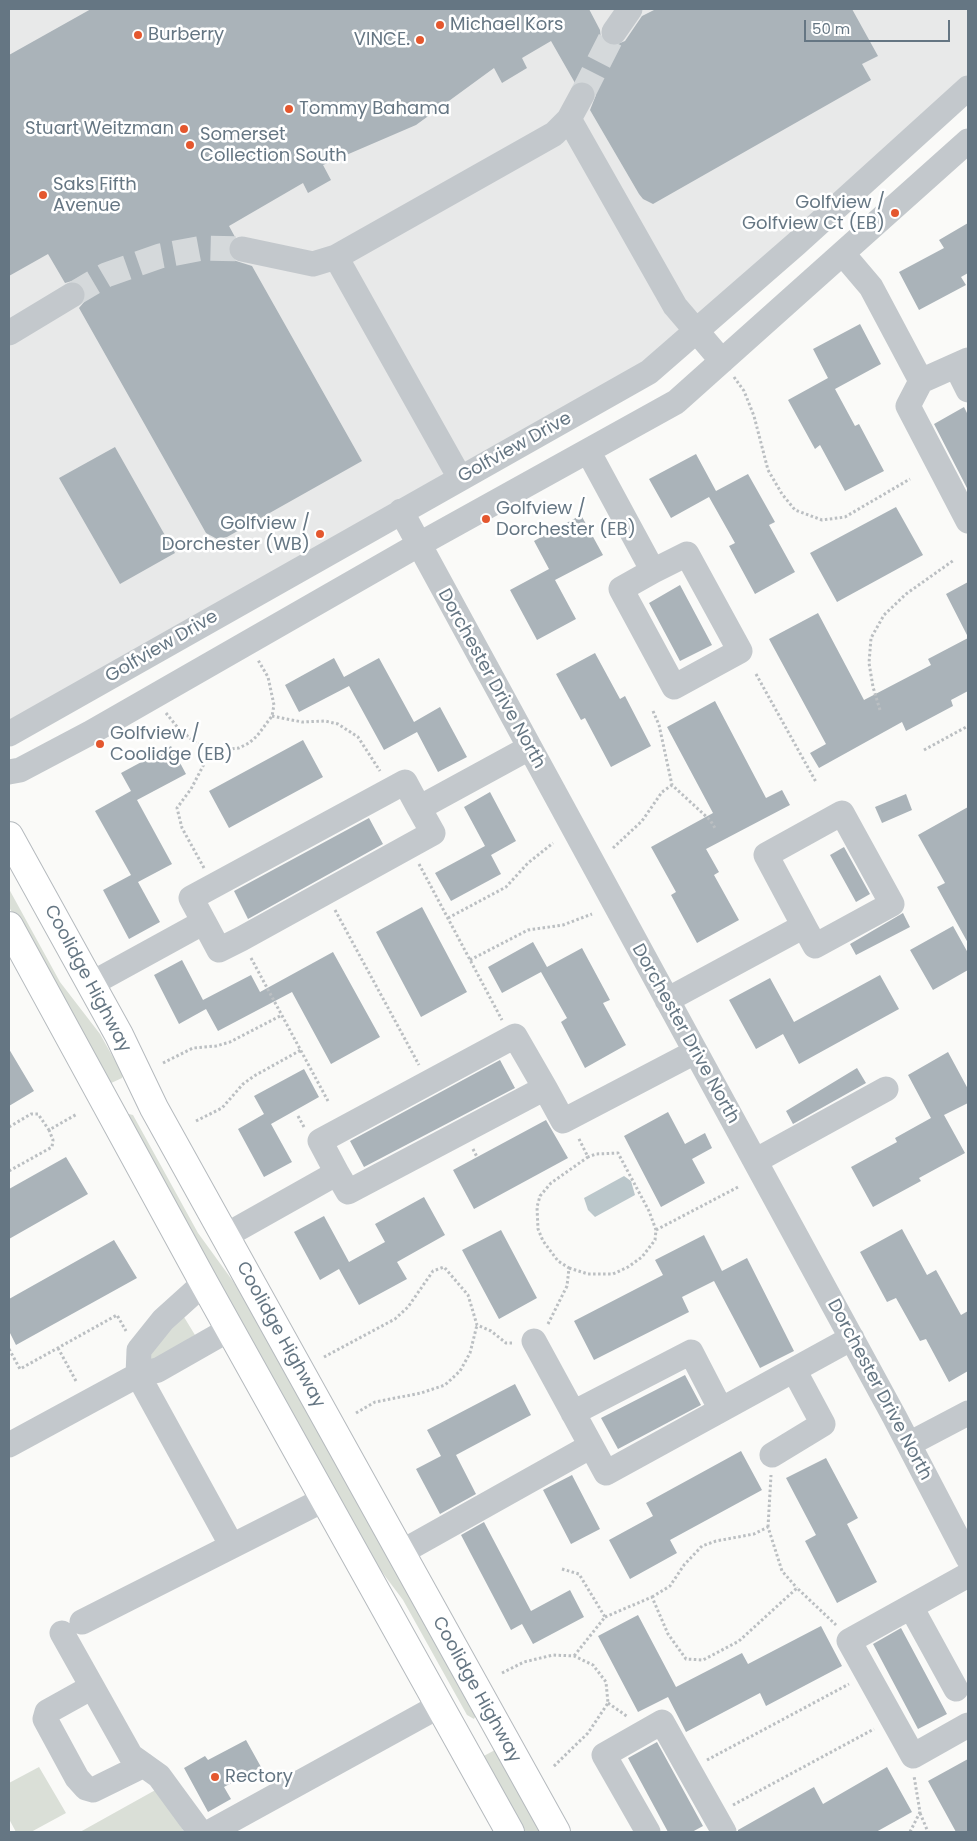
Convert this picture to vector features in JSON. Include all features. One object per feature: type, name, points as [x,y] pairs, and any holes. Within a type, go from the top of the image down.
[{"type":"main road","name":"Coolidge Highway","points":[[9,836],[91,984],[154,1108],[556,1832]]},
{"type":"main road","points":[[9,928],[204,1283],[510,1832]]},
{"type":"main road","points":[[108,1108],[125,1095],[136,1093],[154,1108]]},
{"type":"main road","points":[[453,1732],[470,1738],[485,1733],[495,1723]]},
{"type":"street","points":[[614,32],[630,9]]},
{"type":"street","name":"Golfview Drive","points":[[9,734],[649,372],[968,88]]},
{"type":"street","points":[[242,249],[312,264],[336,257],[554,134],[569,120],[582,95]]},
{"type":"street","points":[[569,120],[675,306],[727,368]]},
{"type":"street","points":[[9,772],[20,770],[90,733],[418,545],[676,402],[727,368],[843,254],[968,141]]},
{"type":"street","points":[[843,254],[871,287],[922,381]]},
{"type":"street","points":[[336,257],[460,478]]},
{"type":"street","points":[[9,333],[72,295]]},
{"type":"street","points":[[968,390],[962,363],[922,381],[908,406],[968,521]]},
{"type":"street","points":[[588,451],[654,571]]},
{"type":"street","name":"Dorchester Drive North","points":[[401,511],[852,1338],[968,1558]]},
{"type":"street","points":[[687,554],[740,651],[674,686],[621,589],[654,571],[687,554]]},
{"type":"street","points":[[419,808],[529,748]]},
{"type":"street","points":[[405,782],[433,833],[219,950],[204,922],[191,898],[405,782]]},
{"type":"street","points":[[842,814],[892,904],[816,946],[804,926],[766,855],[842,814]]},
{"type":"street","points":[[91,984],[204,922]]},
{"type":"street","points":[[667,1000],[804,926]]},
{"type":"street","points":[[545,1088],[348,1192],[320,1141],[516,1036],[545,1088],[563,1121],[695,1052]]},
{"type":"street","points":[[755,1161],[886,1090]]},
{"type":"street","points":[[225,1236],[337,1173]]},
{"type":"street","points":[[204,1283],[163,1320],[140,1350],[138,1375],[232,1546]]},
{"type":"street","points":[[9,1445],[138,1375],[158,1370],[230,1329]]},
{"type":"street","points":[[534,1341],[606,1473],[852,1338]]},
{"type":"street","points":[[573,1413],[691,1352],[721,1410]]},
{"type":"street","points":[[772,1455],[823,1424],[794,1370]]},
{"type":"street","points":[[909,1444],[968,1413]]},
{"type":"street","points":[[400,1553],[591,1446]]},
{"type":"street","points":[[200,1832],[159,1776],[131,1756],[92,1687],[72,1627],[325,1499]]},
{"type":"street","points":[[968,1575],[849,1641],[913,1756],[968,1726]]},
{"type":"street","points":[[911,1607],[964,1694]]},
{"type":"street","points":[[92,1687],[47,1712],[45,1719],[77,1778],[86,1788],[94,1790],[144,1765]]},
{"type":"street","points":[[210,1832],[439,1706]]},
{"type":"street","points":[[648,1832],[604,1755],[662,1722],[719,1824]]},
{"type":"path","points":[[727,368],[744,391],[754,416],[768,470],[782,494],[795,510],[822,520],[845,516],[910,479]]},
{"type":"path","points":[[880,710],[873,687],[869,663],[870,638],[884,615],[906,594],[954,560]]},
{"type":"path","points":[[164,710],[187,737],[208,749],[239,748],[249,744],[272,716],[274,705],[268,677],[256,658]]},
{"type":"path","points":[[756,674],[816,782]]},
{"type":"path","points":[[653,710],[659,726],[672,785],[710,820],[715,828]]},
{"type":"path","points":[[272,716],[302,722],[325,721],[338,724],[358,737],[376,764]]},
{"type":"path","points":[[924,750],[968,726]]},
{"type":"path","points":[[200,861],[182,828],[177,808],[192,789],[203,766],[208,749]]},
{"type":"path","points":[[613,848],[642,821],[662,792],[672,785]]},
{"type":"path","points":[[448,918],[506,887],[528,863],[553,843]]},
{"type":"path","points":[[422,870],[498,1012]]},
{"type":"path","points":[[470,960],[528,930],[563,925],[592,914]]},
{"type":"path","points":[[338,916],[414,1057]]},
{"type":"path","points":[[253,963],[328,1101]]},
{"type":"path","points":[[163,1063],[193,1048],[216,1046],[230,1042],[282,1015]]},
{"type":"path","points":[[196,1122],[222,1108],[243,1084],[254,1076],[301,1050]]},
{"type":"path","points":[[9,1127],[31,1114],[38,1114],[49,1130],[53,1140],[52,1147],[9,1171]]},
{"type":"path","points":[[49,1130],[77,1114]]},
{"type":"path","points":[[582,1145],[588,1157]]},
{"type":"path","points":[[618,1153],[649,1211],[656,1230],[655,1240],[642,1257],[621,1271],[601,1275],[569,1268],[558,1261],[543,1241],[538,1229],[537,1207],[540,1196],[551,1183],[588,1157],[596,1154],[618,1153]]},
{"type":"path","points":[[656,1230],[740,1186]]},
{"type":"path","points":[[324,1357],[394,1319],[408,1307],[433,1271],[444,1268],[468,1295],[477,1325],[470,1353],[460,1371],[445,1384],[421,1393],[376,1402],[356,1413]]},
{"type":"path","points":[[477,1325],[491,1331],[506,1343],[534,1341],[552,1319],[567,1286],[569,1268]]},
{"type":"path","points":[[9,1349],[20,1369],[117,1315],[128,1336]]},
{"type":"path","points":[[58,1348],[76,1382]]},
{"type":"path","points":[[772,1455],[768,1527],[782,1571],[797,1588],[829,1617],[849,1641]]},
{"type":"path","points":[[574,1656],[605,1617],[652,1597],[670,1586],[684,1565],[702,1546],[716,1541],[754,1534],[768,1527]]},
{"type":"path","points":[[562,1569],[579,1574],[605,1617]]},
{"type":"path","points":[[652,1597],[668,1634],[686,1659],[703,1660],[739,1641],[797,1588]]},
{"type":"path","points":[[502,1673],[524,1662],[553,1655],[574,1656],[593,1665],[606,1682],[608,1703],[588,1733],[554,1766]]},
{"type":"path","points":[[689,1770],[868,1674]]},
{"type":"path","points":[[719,1824],[893,1719]]},
{"type":"path","points":[[913,1756],[914,1779],[920,1812],[928,1832]]},
{"type":"path","points":[[910,1832],[920,1812]]},
{"type":"shaded area","points":[[9,9],[968,9],[968,78],[646,366],[9,727]]},
{"type":"shaded area","points":[[9,889],[60,982],[100,1034],[123,1075],[122,1078],[109,1084],[104,1081],[9,907]]},
{"type":"shaded area","points":[[127,1115],[133,1115],[198,1233],[243,1295],[476,1715],[474,1719],[467,1715],[403,1600],[364,1548]]},
{"type":"shaded area","points":[[624,1176],[631,1181],[635,1195],[595,1217],[588,1210],[584,1198]]},
{"type":"shaded area","points":[[184,1317],[195,1335],[151,1362],[148,1354],[154,1345]]},
{"type":"shaded area","points":[[495,1750],[543,1832],[522,1832],[480,1758]]},
{"type":"shaded area","points":[[39,1767],[66,1813],[31,1832],[16,1832],[9,1819],[9,1783]]},
{"type":"shaded area","points":[[159,1788],[184,1832],[80,1832]]},
{"type":"building","points":[[91,9],[589,9],[600,30],[601,39],[606,44],[613,46],[625,41],[642,16],[656,9],[852,9],[878,56],[862,64],[871,80],[653,204],[643,199],[639,194],[590,110],[596,95],[594,87],[582,81],[575,83],[551,41],[522,58],[527,68],[502,83],[494,68],[416,125],[323,165],[331,180],[308,193],[303,183],[229,226],[235,237],[228,246],[229,254],[233,260],[252,266],[362,461],[227,537],[217,539],[206,533],[79,308],[85,301],[84,287],[72,281],[65,283],[48,254],[9,276],[9,55]]},
{"type":"building","points":[[968,223],[968,273],[961,277],[966,285],[919,310],[899,272],[944,248],[939,240]]},
{"type":"building","points":[[860,324],[881,364],[835,389],[855,426],[859,424],[884,471],[845,491],[820,445],[815,449],[788,400],[828,378],[813,349]]},
{"type":"building","points":[[964,407],[968,415],[968,490],[934,424]]},
{"type":"building","points":[[115,447],[175,553],[120,584],[59,478]]},
{"type":"building","points":[[696,454],[716,491],[748,474],[775,522],[769,525],[795,572],[755,594],[729,546],[735,543],[709,497],[671,518],[649,479]]},
{"type":"building","points":[[896,507],[923,555],[837,602],[810,553]]},
{"type":"building","points":[[581,515],[603,555],[555,580],[576,619],[537,640],[510,590],[549,569],[534,541]]},
{"type":"building","points":[[968,582],[968,637],[946,594]]},
{"type":"building","points":[[680,585],[712,645],[680,661],[649,603]]},
{"type":"building","points":[[818,613],[864,700],[931,665],[928,659],[968,638],[968,691],[951,700],[953,706],[906,731],[902,722],[819,768],[810,753],[826,744],[769,639]]},
{"type":"building","points":[[595,653],[620,699],[625,696],[651,746],[611,767],[585,718],[581,720],[556,674]]},
{"type":"building","points":[[334,658],[344,677],[379,658],[414,722],[440,707],[467,757],[438,772],[417,732],[384,750],[349,686],[299,712],[285,685]]},
{"type":"building","points":[[715,701],[766,798],[782,790],[790,805],[706,849],[719,872],[714,875],[739,920],[697,943],[671,895],[676,892],[651,847],[713,813],[667,727]]},
{"type":"building","points":[[303,740],[323,777],[229,828],[209,791]]},
{"type":"building","points":[[171,746],[186,774],[137,800],[172,864],[138,882],[160,922],[129,939],[103,890],[131,875],[95,811],[131,791],[121,773]]},
{"type":"building","points":[[490,792],[516,841],[491,855],[501,874],[451,901],[435,873],[485,846],[464,807]]},
{"type":"building","points":[[906,794],[912,810],[882,823],[875,807]]},
{"type":"building","points":[[968,807],[968,943],[937,887],[945,883],[918,835]]},
{"type":"building","points":[[369,818],[383,844],[248,919],[234,891]]},
{"type":"building","points":[[844,847],[870,894],[856,902],[830,855]]},
{"type":"building","points":[[422,907],[467,992],[421,1017],[376,932]]},
{"type":"building","points":[[903,913],[910,927],[856,955],[850,944]]},
{"type":"building","points":[[953,926],[968,953],[968,970],[933,990],[910,950]]},
{"type":"building","points":[[533,942],[547,967],[582,948],[610,1000],[603,1003],[626,1045],[585,1068],[561,1022],[567,1018],[541,972],[502,993],[488,967]]},
{"type":"building","points":[[333,952],[380,1037],[331,1064],[292,992],[218,1031],[206,1009],[179,1024],[154,975],[182,960],[203,1000],[251,975],[260,992]]},
{"type":"building","points":[[880,975],[899,1009],[799,1064],[783,1034],[756,1049],[729,1000],[770,978],[794,1022]]},
{"type":"building","points":[[9,1049],[34,1091],[9,1106]]},
{"type":"building","points":[[948,1052],[968,1089],[968,1103],[944,1115],[965,1153],[919,1178],[921,1181],[873,1207],[851,1167],[897,1142],[895,1138],[931,1118],[908,1075]]},
{"type":"building","points":[[500,1060],[515,1088],[364,1167],[350,1141]]},
{"type":"building","points":[[857,1068],[866,1083],[793,1124],[786,1111]]},
{"type":"building","points":[[304,1069],[319,1097],[271,1124],[292,1162],[264,1177],[238,1129],[264,1114],[254,1096]]},
{"type":"building","points":[[668,1112],[685,1144],[705,1133],[712,1148],[692,1159],[705,1183],[661,1207],[624,1136]]},
{"type":"building","points":[[546,1120],[568,1158],[474,1209],[453,1170]]},
{"type":"building","points":[[66,1157],[88,1194],[9,1239],[9,1189]]},
{"type":"building","points":[[424,1197],[445,1235],[397,1262],[407,1279],[359,1305],[339,1269],[320,1280],[294,1232],[324,1216],[349,1262],[385,1242],[375,1224]]},
{"type":"building","points":[[902,1229],[927,1275],[936,1270],[961,1315],[968,1311],[968,1371],[949,1382],[926,1339],[920,1341],[896,1298],[887,1302],[860,1252]]},
{"type":"building","points":[[501,1230],[537,1298],[499,1319],[462,1250]]},
{"type":"building","points":[[704,1235],[722,1271],[747,1258],[794,1351],[760,1368],[714,1281],[682,1297],[689,1312],[594,1360],[574,1321],[663,1275],[655,1260]]},
{"type":"building","points":[[114,1240],[137,1278],[16,1345],[9,1331],[9,1299]]},
{"type":"building","points":[[685,1375],[701,1405],[618,1449],[601,1418]]},
{"type":"building","points":[[515,1384],[531,1415],[456,1455],[476,1494],[440,1514],[416,1469],[441,1456],[427,1430]]},
{"type":"building","points":[[741,1451],[762,1490],[670,1540],[677,1553],[630,1579],[609,1540],[653,1516],[646,1503]]},
{"type":"building","points":[[826,1458],[858,1518],[847,1524],[877,1582],[837,1603],[805,1541],[816,1535],[786,1478]]},
{"type":"building","points":[[572,1475],[600,1529],[571,1544],[543,1490]]},
{"type":"building","points":[[484,1522],[531,1611],[570,1590],[584,1617],[533,1644],[522,1624],[511,1630],[461,1535]]},
{"type":"building","points":[[638,1615],[676,1687],[742,1653],[748,1664],[821,1626],[842,1666],[766,1706],[760,1693],[686,1732],[668,1697],[638,1712],[598,1636]]},
{"type":"building","points":[[901,1628],[947,1714],[918,1729],[873,1644]]},
{"type":"building","name":"Rectory","points":[[246,1740],[261,1767],[224,1787],[231,1799],[208,1812],[184,1768],[205,1756],[208,1760]]},
{"type":"building","points":[[657,1742],[703,1826],[692,1832],[668,1832],[628,1758]]},
{"type":"building","points":[[968,1759],[968,1832],[956,1832],[928,1781]]},
{"type":"building","points":[[887,1767],[912,1812],[876,1832],[738,1832],[738,1830],[814,1787],[823,1804]]},
{"type":"tunnel","points":[[582,95],[614,32]]},
{"type":"tunnel","points":[[72,295],[106,275],[160,256],[203,248],[242,249]]},
{"type":"place","name":"Michael Kors","points":[[440,25]]},
{"type":"place","name":"Burberry","points":[[138,35]]},
{"type":"place","name":"VINCE.","points":[[420,40]]},
{"type":"place","name":"Tommy Bahama","points":[[289,109]]},
{"type":"place","name":"Stuart Weitzman","points":[[184,129]]},
{"type":"place","name":"Somerset Collection South","points":[[190,145]]},
{"type":"place","name":"Saks Fifth Avenue","points":[[43,195]]},
{"type":"place","name":"Golfview / Golfview Ct (EB)","points":[[895,213]]},
{"type":"place","name":"Golfview / Dorchester (EB)","points":[[486,519]]},
{"type":"place","name":"Golfview / Dorchester (WB)","points":[[320,534]]},
{"type":"place","name":"Golfview / Coolidge (EB)","points":[[100,744]]},
{"type":"place","name":"Rectory","points":[[215,1777]]}]
